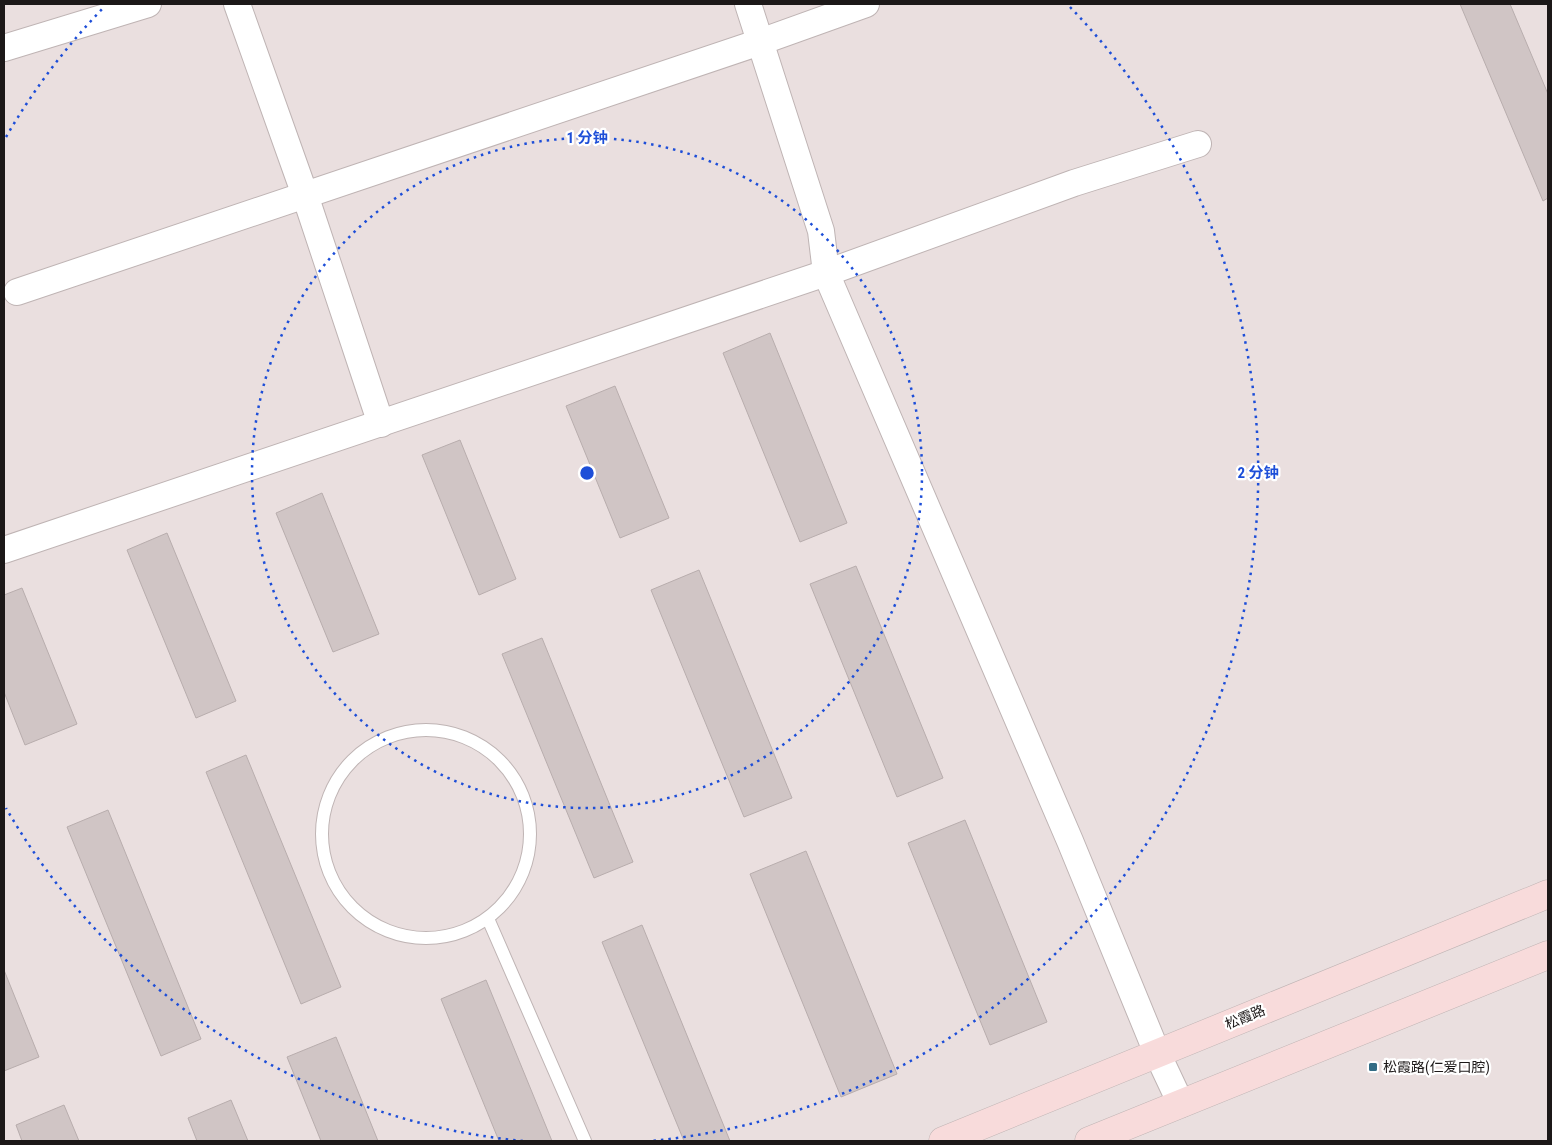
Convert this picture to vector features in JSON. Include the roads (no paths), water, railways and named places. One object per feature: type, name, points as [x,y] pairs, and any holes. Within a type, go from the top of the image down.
[{"type":"main road","name":"松霞路","points":[[943,1141],[1548,894]]},
{"type":"main road","points":[[1089,1141],[1548,954]]},
{"type":"street","points":[[4,48],[148,4]]},
{"type":"street","points":[[237,4],[381,424]]},
{"type":"street","points":[[748,4],[821,231],[826,273],[1070,842],[1157,1053],[1181,1104]]},
{"type":"street","points":[[17,292],[760,42],[866,4]]},
{"type":"street","points":[[4,550],[826,273],[1074,182],[1198,144]]},
{"type":"lane","points":[[436,728],[469,738],[501,759],[529,810],[532,850],[521,883],[489,921],[426,941],[372,926],[338,894],[322,855],[327,803],[328,794],[351,759],[399,731],[436,728]]},
{"type":"lane","points":[[489,921],[585,1141]]},
{"type":"place","name":"松霞路(仁爱口腔)","points":[[1373,1067]]}]
